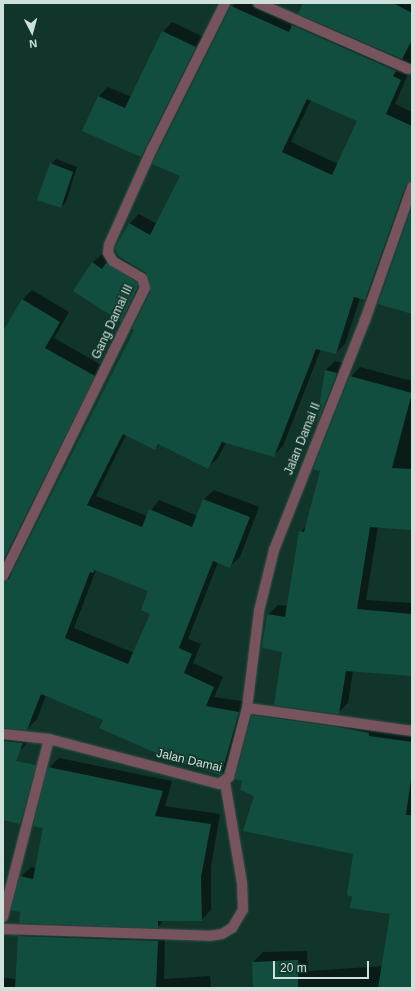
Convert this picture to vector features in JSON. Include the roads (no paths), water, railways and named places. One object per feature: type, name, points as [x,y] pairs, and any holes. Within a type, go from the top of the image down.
[{"type":"street","name":"Gang Damai III","points":[[3,576],[145,288],[142,278],[114,261],[108,253],[109,245],[152,149],[225,3]]},
{"type":"street","points":[[258,3],[411,69]]},
{"type":"street","name":"Jalan Damai II","points":[[247,708],[259,611],[274,550],[365,320],[412,188]]},
{"type":"street","points":[[247,708],[412,730]]},
{"type":"street","name":"Jalan Damai","points":[[3,734],[49,739],[219,784],[225,782],[229,777],[247,708]]},
{"type":"street","points":[[3,917],[49,739]]},
{"type":"street","points":[[3,929],[209,936],[222,934],[232,928],[243,910],[242,883],[225,782]]}]
